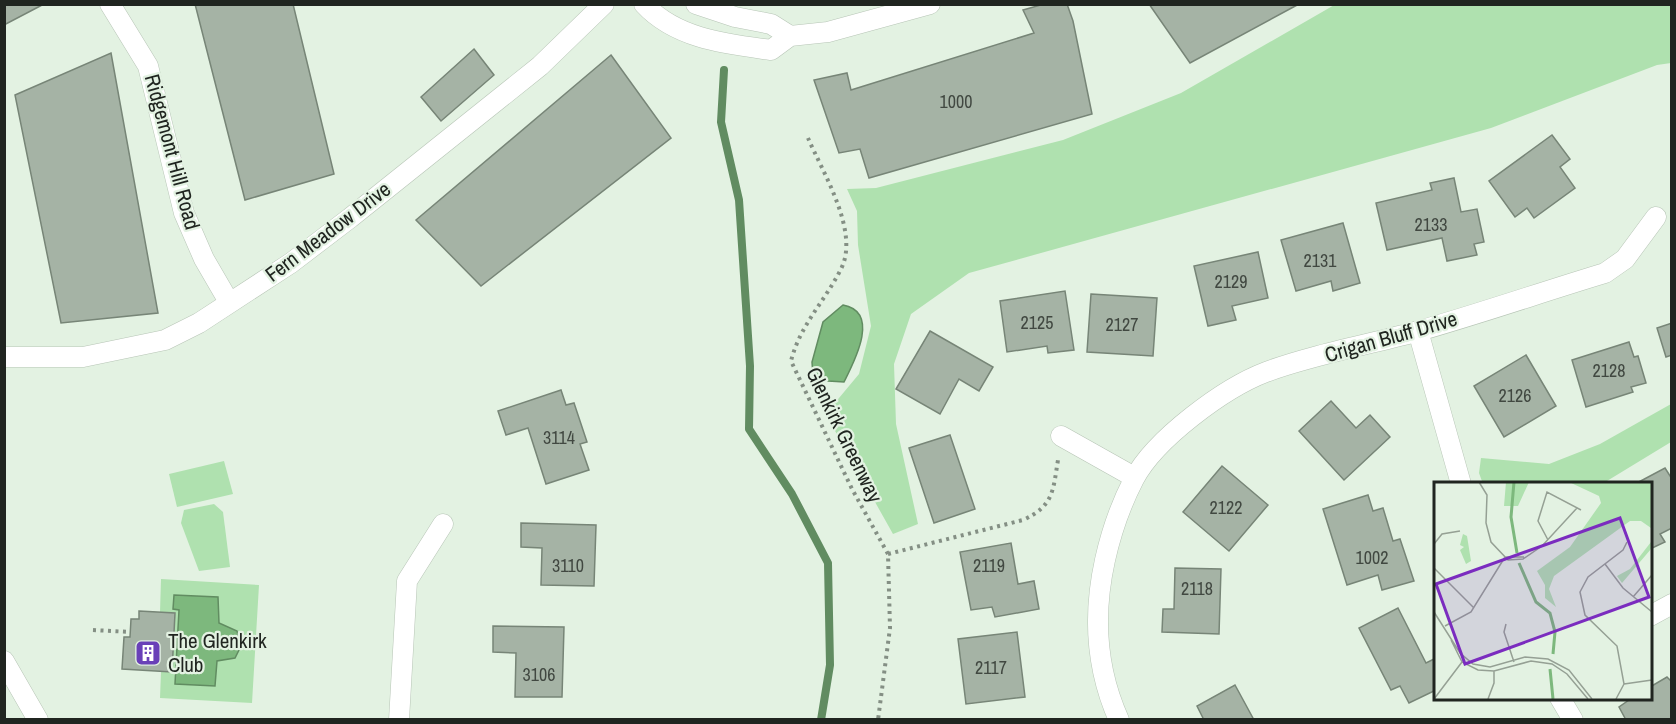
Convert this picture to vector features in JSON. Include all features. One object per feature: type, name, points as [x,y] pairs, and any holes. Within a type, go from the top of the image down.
[{"type":"street","name":"Ridgemont Hill Road","points":[[110,4],[148,66],[184,213],[204,259],[229,302]]},
{"type":"street","name":"Fern Meadow Drive","points":[[4,357],[83,357],[141,347],[165,340],[191,328],[291,263],[350,218],[540,66],[604,4]]},
{"type":"street","points":[[644,4],[663,20],[691,34],[726,44],[771,50],[790,36],[828,32],[930,4]]},
{"type":"street","points":[[696,4],[735,17],[771,24],[790,36]]},
{"type":"street","name":"Crigan Bluff Drive","points":[[1119,720],[1105,681],[1099,649],[1098,609],[1109,542],[1134,477],[1169,436],[1209,404],[1238,385],[1267,372],[1418,331],[1605,273],[1624,259],[1656,217]]},
{"type":"street","points":[[1418,331],[1460,482]]},
{"type":"street","points":[[1061,436],[1134,477]]},
{"type":"street","points":[[399,720],[407,581],[443,524]]},
{"type":"street","points":[[1652,615],[1671,604]]},
{"type":"street","points":[[4,662],[9,682],[38,720]]},
{"type":"street","points":[[1561,700],[1573,720]]},
{"type":"path","name":"Glenkirk Greenway","points":[[808,138],[844,222],[848,240],[843,267],[796,341],[791,361],[852,489],[888,554],[890,628],[878,720]]},
{"type":"path","points":[[888,554],[1023,520],[1041,512],[1053,493],[1061,436]]},
{"type":"path","points":[[93,630],[130,632]]},
{"type":"shaded area","points":[[1336,4],[1671,5],[1671,63],[1657,65],[1491,128],[969,273],[911,314],[894,364],[896,424],[918,524],[893,534],[834,429],[834,404],[859,374],[871,326],[858,245],[857,211],[847,189],[876,188],[1063,140],[1181,93]]},
{"type":"shaded area","points":[[843,305],[854,309],[861,317],[862,339],[844,382],[828,381],[813,376],[812,362],[823,322]]},
{"type":"shaded area","points":[[1671,404],[1671,442],[1605,482],[1482,482],[1479,473],[1481,458],[1549,464],[1600,444]]},
{"type":"shaded area","points":[[224,461],[233,494],[177,507],[169,474]]},
{"type":"shaded area","points":[[214,504],[223,512],[230,567],[199,571],[181,523],[184,510]]},
{"type":"shaded area","points":[[161,579],[259,585],[252,703],[160,698],[161,672],[172,672],[175,613],[160,612]]},
{"type":"shaded area","points":[[174,595],[218,597],[219,623],[237,631],[241,646],[235,658],[217,661],[215,686],[175,684],[179,610],[173,609]]},
{"type":"building","points":[[4,4],[44,4],[4,25]]},
{"type":"building","points":[[195,4],[293,4],[334,174],[245,200]]},
{"type":"building","points":[[1044,4],[1067,4],[1073,21],[1092,114],[869,178],[860,149],[839,153],[814,80],[847,73],[851,90],[1034,33],[1023,10]]},
{"type":"building","points":[[1149,4],[1299,4],[1190,63]]},
{"type":"building","points":[[474,49],[494,75],[441,121],[421,97]]},
{"type":"building","points":[[111,53],[158,313],[61,323],[15,95]]},
{"type":"building","points":[[611,55],[671,138],[481,286],[416,220]]},
{"type":"building","points":[[1552,135],[1570,159],[1560,167],[1575,188],[1534,218],[1527,208],[1515,217],[1489,181]]},
{"type":"building","points":[[1454,178],[1461,212],[1477,209],[1484,242],[1474,244],[1477,255],[1447,261],[1442,238],[1387,250],[1376,203],[1432,190],[1430,183]]},
{"type":"building","points":[[1343,223],[1360,283],[1333,291],[1331,281],[1296,291],[1281,240]]},
{"type":"building","points":[[1258,252],[1268,298],[1232,306],[1236,320],[1208,326],[1194,266]]},
{"type":"building","points":[[1065,291],[1074,350],[1048,353],[1047,346],[1007,352],[1000,301]]},
{"type":"building","points":[[1091,294],[1157,298],[1153,356],[1087,352]]},
{"type":"building","points":[[1672,323],[1672,355],[1666,357],[1657,328]]},
{"type":"building","points":[[930,331],[993,367],[979,391],[959,379],[940,414],[896,389]]},
{"type":"building","points":[[1629,342],[1634,357],[1638,356],[1646,383],[1631,387],[1633,392],[1586,407],[1572,360]]},
{"type":"building","points":[[1526,355],[1556,406],[1504,437],[1474,386]]},
{"type":"building","points":[[561,390],[566,405],[574,403],[587,442],[580,444],[589,470],[546,484],[528,428],[506,435],[498,411]]},
{"type":"building","points":[[1331,401],[1356,428],[1370,415],[1390,437],[1344,480],[1299,431]]},
{"type":"building","points":[[950,435],[975,509],[934,523],[909,448]]},
{"type":"building","points":[[1222,466],[1268,505],[1229,551],[1183,512]]},
{"type":"building","points":[[1665,468],[1672,479],[1672,528],[1660,534],[1665,542],[1652,548],[1652,482],[1639,482]]},
{"type":"building","points":[[1368,495],[1373,511],[1383,508],[1393,541],[1400,539],[1414,581],[1382,590],[1378,575],[1347,585],[1323,509]]},
{"type":"building","points":[[521,523],[596,525],[594,586],[541,585],[542,548],[521,547]]},
{"type":"building","points":[[1011,543],[1018,584],[1034,581],[1039,609],[995,617],[992,607],[971,610],[960,552]]},
{"type":"building","points":[[1175,568],[1221,569],[1219,634],[1162,632],[1163,609],[1174,609]]},
{"type":"building","points":[[1398,608],[1426,663],[1434,659],[1434,691],[1409,703],[1400,686],[1391,690],[1359,628]]},
{"type":"building","name":"The Glenkirk Club","points":[[139,611],[175,613],[172,672],[122,669],[124,637],[130,637],[131,619],[139,619]]},
{"type":"building","points":[[493,626],[564,627],[562,697],[515,697],[516,653],[493,652]]},
{"type":"building","points":[[1017,632],[1025,697],[966,704],[958,639]]},
{"type":"building","points":[[1667,677],[1672,682],[1672,720],[1626,720],[1619,707],[1629,700],[1652,700],[1652,686]]},
{"type":"building","points":[[1235,685],[1254,720],[1204,720],[1197,706]]},
{"type":"waterway","points":[[724,70],[721,122],[739,200],[750,366],[749,429],[792,494],[828,563],[830,665],[821,720]]},
{"type":"place","name":"The Glenkirk Club","points":[[148,653]]}]
